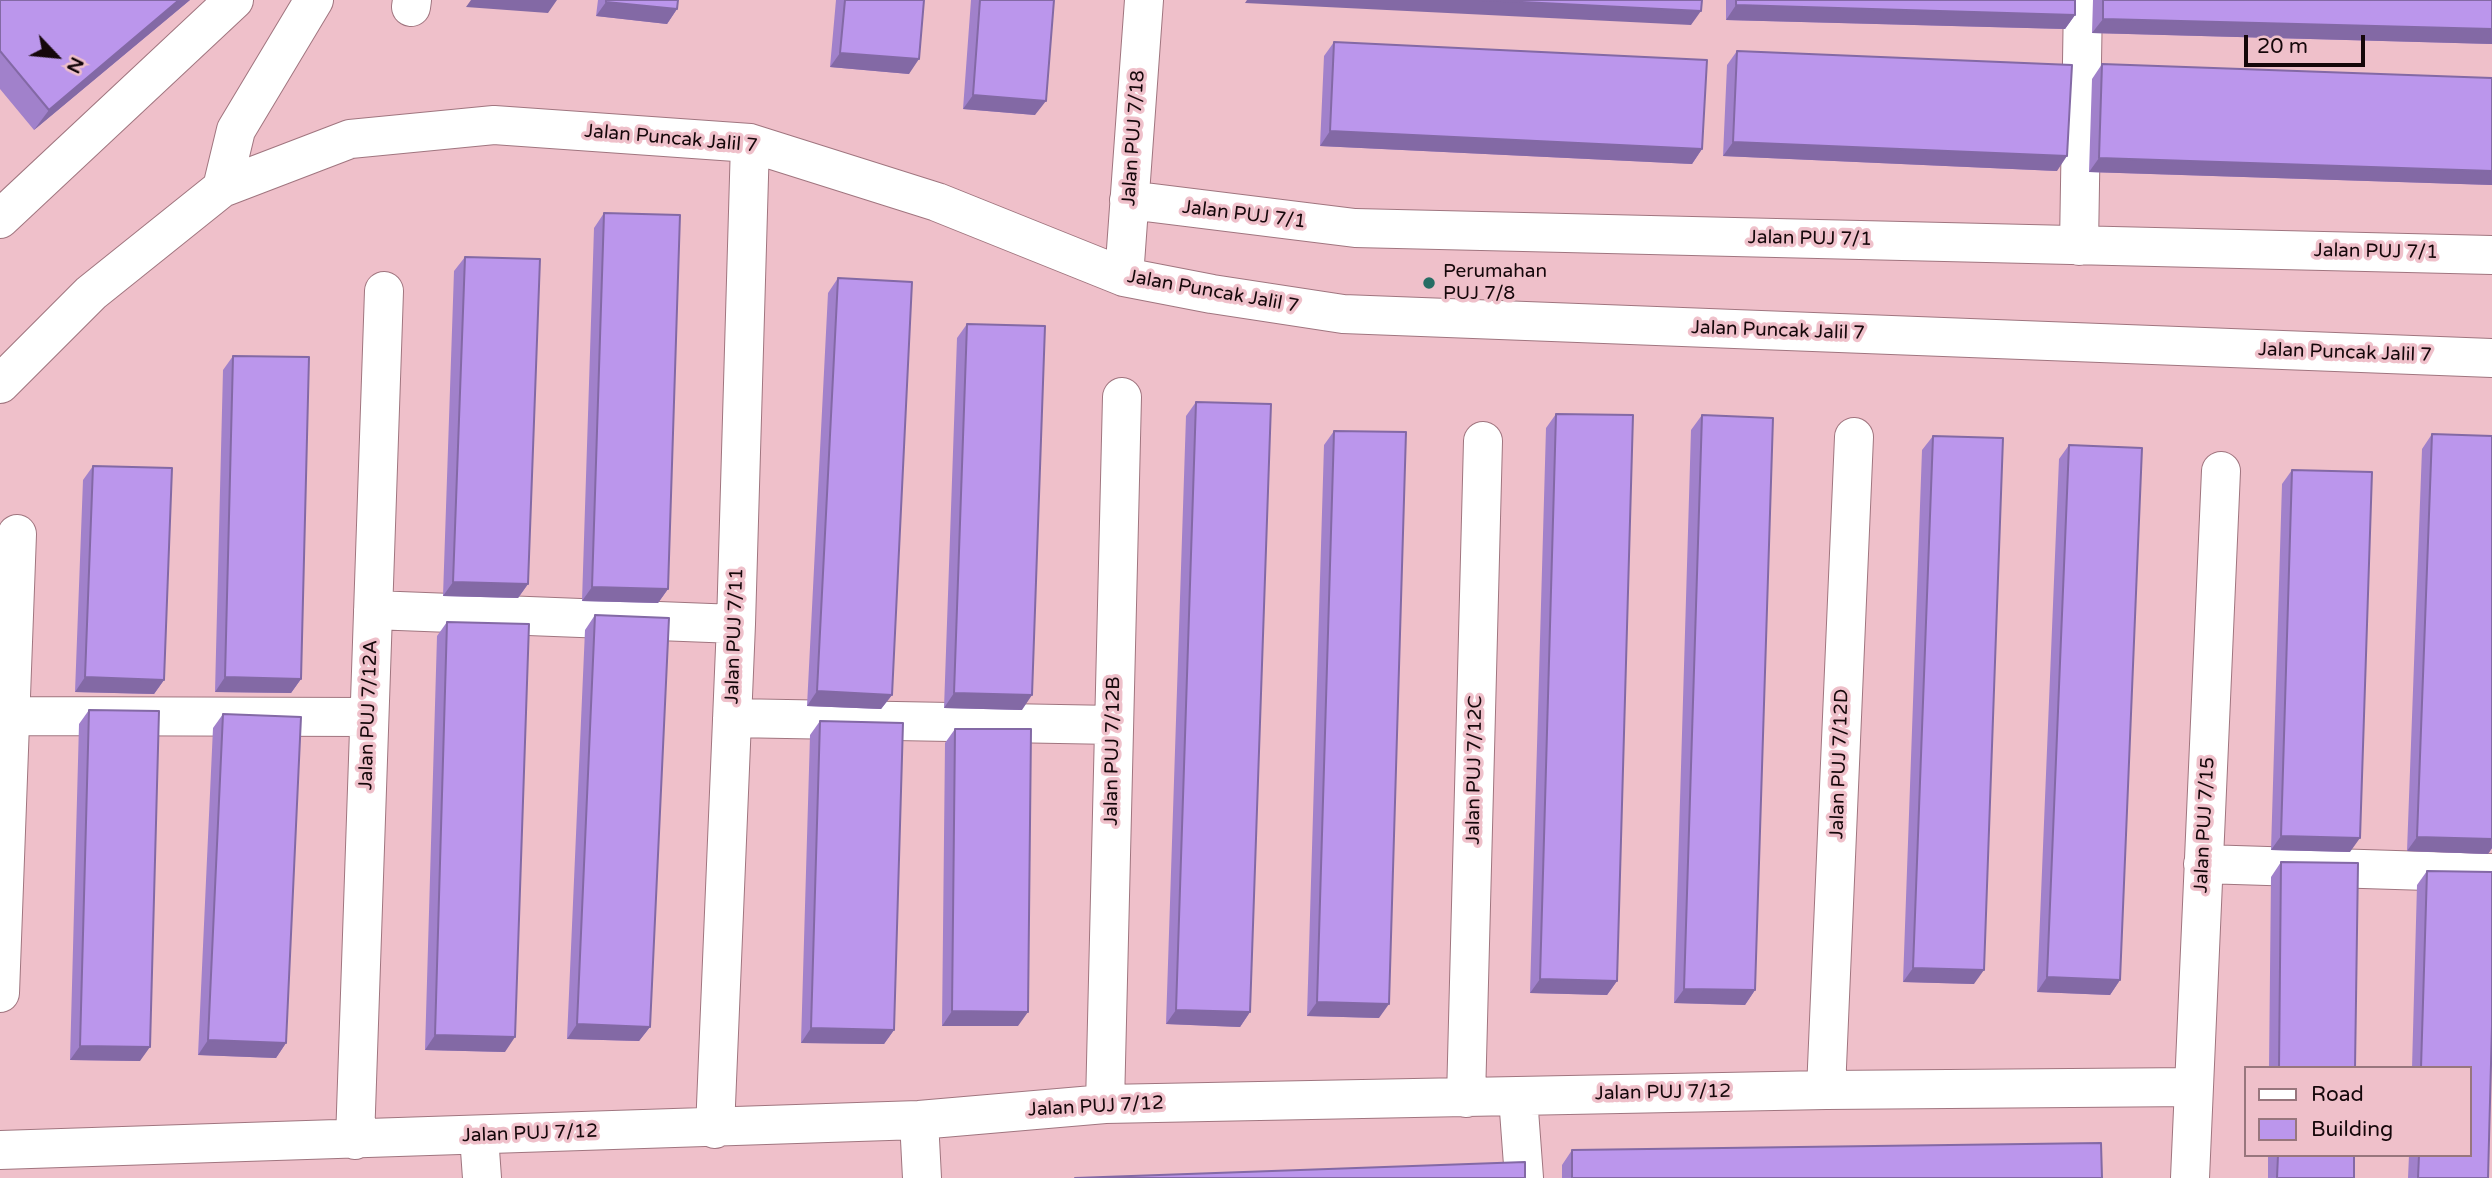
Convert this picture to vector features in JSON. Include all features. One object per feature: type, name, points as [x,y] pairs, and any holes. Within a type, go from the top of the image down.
[{"type":"street","points":[[0,219],[234,0]]},
{"type":"street","points":[[222,188],[236,130],[314,0]]},
{"type":"street","name":"Jalan PUJ 7/18","points":[[1124,277],[1144,0]]},
{"type":"street","points":[[2079,246],[2083,0]]},
{"type":"street","name":"Jalan Puncak Jalil 7","points":[[0,384],[91,293],[222,188],[350,139],[494,125],[750,143],[937,202],[1124,277],[1212,294],[1343,314],[2492,358]]},
{"type":"street","name":"Jalan PUJ 7/11","points":[[715,1129],[736,624],[750,143]]},
{"type":"street","name":"Jalan PUJ 7/1","points":[[1129,200],[1355,228],[2492,255]]},
{"type":"street","name":"Jalan PUJ 7/12A","points":[[355,1140],[384,291]]},
{"type":"street","name":"Jalan PUJ 7/12B","points":[[1105,1104],[1122,397]]},
{"type":"street","name":"Jalan PUJ 7/12D","points":[[1826,1090],[1854,438]]},
{"type":"street","name":"Jalan PUJ 7/12C","points":[[1466,1098],[1483,441]]},
{"type":"street","name":"Jalan PUJ 7/15","points":[[2190,1178],[2221,471]]},
{"type":"street","points":[[0,993],[17,534]]},
{"type":"street","points":[[373,610],[736,624]]},
{"type":"street","points":[[10,716],[369,716]]},
{"type":"street","points":[[732,718],[1114,725]]},
{"type":"street","points":[[2203,864],[2492,873]]},
{"type":"street","name":"Jalan PUJ 7/12","points":[[0,1150],[715,1129],[919,1120],[1105,1104],[1826,1090],[2194,1087]]},
{"type":"street","points":[[1518,1097],[1524,1178]]},
{"type":"street","points":[[919,1120],[922,1178]]},
{"type":"street","points":[[479,1136],[482,1178]]},
{"type":"building","points":[[0,0],[179,0],[49,110],[0,51]]},
{"type":"building","points":[[606,0],[678,0],[677,9]]},
{"type":"building","points":[[845,0],[924,0],[919,59],[840,53]]},
{"type":"building","points":[[980,0],[1054,0],[1046,101],[973,95]]},
{"type":"building","points":[[1482,0],[1702,0],[1701,11]]},
{"type":"building","points":[[1736,0],[2075,0],[2075,15],[1736,5]]},
{"type":"building","points":[[2103,0],[2492,0],[2492,29],[2103,19]]},
{"type":"building","points":[[1334,42],[1707,60],[1702,149],[1330,131]]},
{"type":"building","points":[[1737,51],[2072,65],[2067,156],[1733,142]]},
{"type":"building","points":[[2102,64],[2492,78],[2492,171],[2099,158]]},
{"type":"building","points":[[604,213],[680,215],[668,589],[592,587]]},
{"type":"building","points":[[465,257],[540,259],[528,584],[453,582]]},
{"type":"building","points":[[838,278],[912,282],[892,695],[817,691]]},
{"type":"building","points":[[967,324],[1045,326],[1032,695],[954,693]]},
{"type":"building","points":[[233,356],[309,357],[301,679],[225,677]]},
{"type":"building","points":[[1196,402],[1271,404],[1250,1012],[1176,1010]]},
{"type":"building","points":[[1556,414],[1633,415],[1617,981],[1540,979]]},
{"type":"building","points":[[1702,415],[1773,418],[1755,990],[1684,989]]},
{"type":"building","points":[[1334,431],[1406,432],[1389,1004],[1317,1002]]},
{"type":"building","points":[[2432,434],[2492,436],[2492,839],[2417,837]]},
{"type":"building","points":[[1933,436],[2003,438],[1984,970],[1913,968]]},
{"type":"building","points":[[2069,445],[2142,448],[2120,980],[2047,977]]},
{"type":"building","points":[[93,466],[172,468],[164,680],[85,677]]},
{"type":"building","points":[[2292,470],[2372,472],[2360,838],[2281,836]]},
{"type":"building","points":[[595,615],[669,618],[650,1027],[577,1024]]},
{"type":"building","points":[[447,622],[529,624],[515,1037],[435,1035]]},
{"type":"building","points":[[89,710],[159,711],[150,1047],[80,1046]]},
{"type":"building","points":[[223,714],[301,717],[286,1043],[208,1040]]},
{"type":"building","points":[[820,721],[903,723],[894,1030],[811,1028]]},
{"type":"building","points":[[955,729],[1031,729],[1028,1012],[952,1011]]},
{"type":"building","points":[[2281,862],[2358,863],[2355,1066],[2279,1066]]},
{"type":"building","points":[[2427,871],[2492,872],[2488,1178],[2418,1178],[2419,1157],[2471,1157],[2471,1066],[2421,1066]]},
{"type":"building","points":[[2101,1143],[2102,1178],[1572,1178],[1572,1150]]},
{"type":"building","points":[[2278,1157],[2354,1157],[2354,1178],[2277,1178]]},
{"type":"building","points":[[1525,1162],[1525,1178],[1075,1178]]},
{"type":"place","name":"Perumahan PUJ 7/8","points":[[1429,283]]}]
